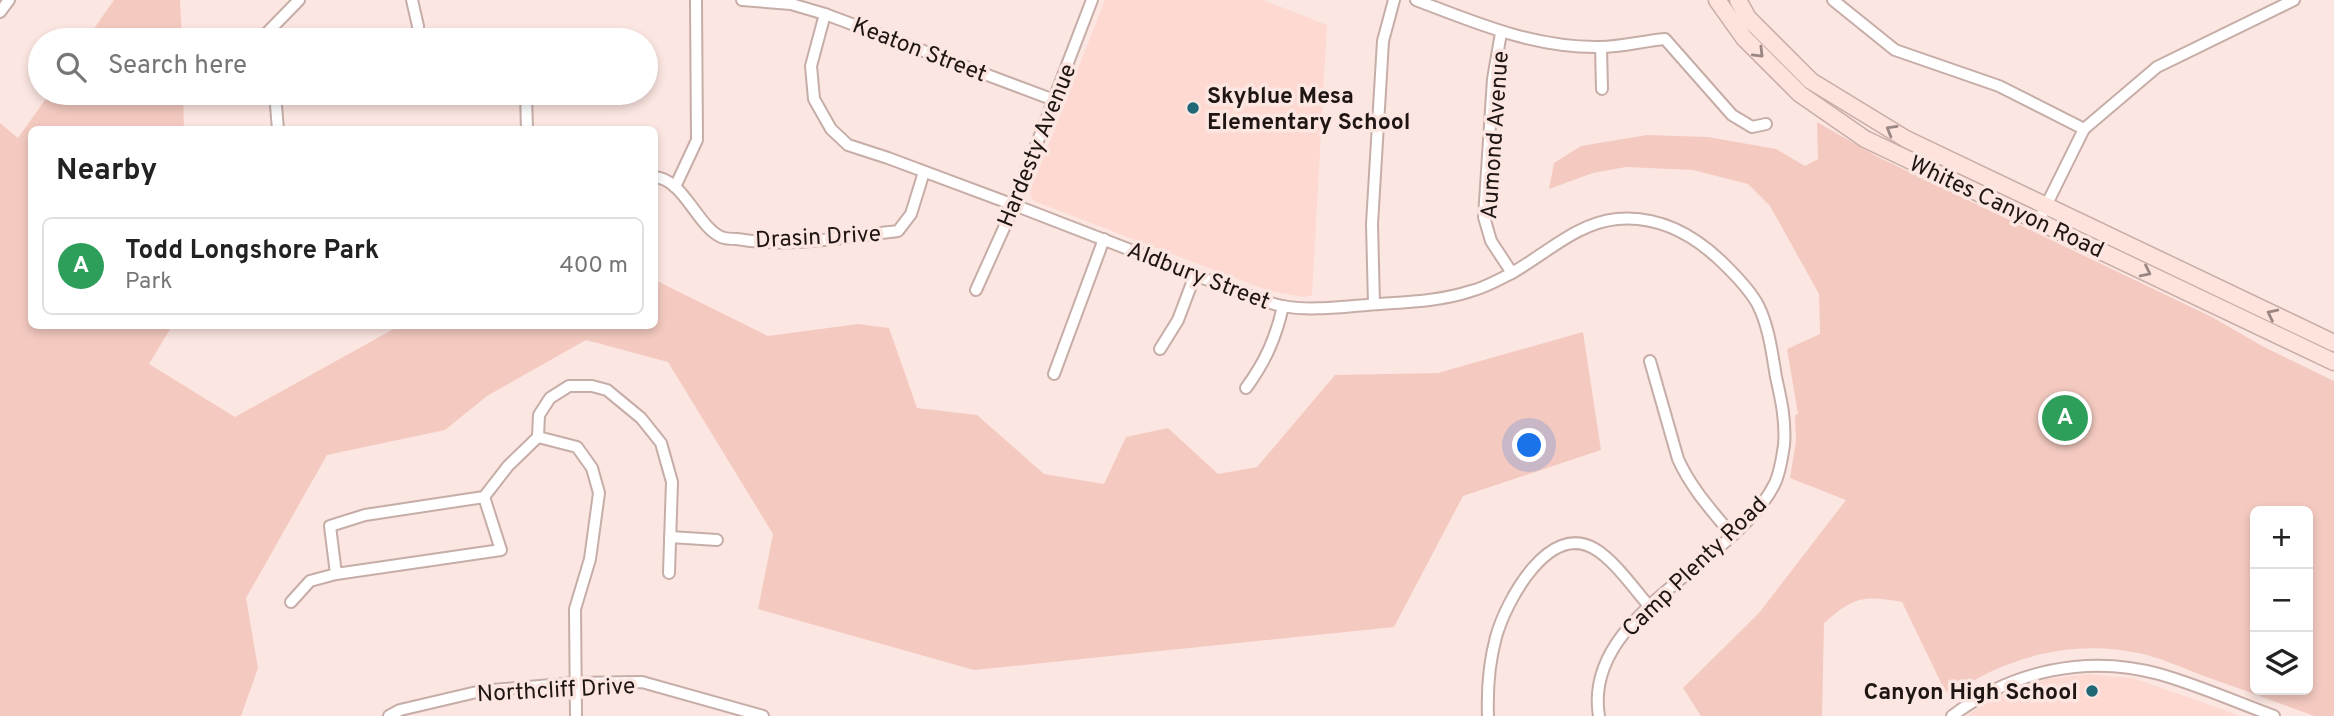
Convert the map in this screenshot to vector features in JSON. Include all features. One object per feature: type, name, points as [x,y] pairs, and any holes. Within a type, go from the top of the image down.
[{"type":"main road","name":"Whites Canyon Road","points":[[1717,0],[1744,38],[1800,94],[1865,139],[2334,362]]},
{"type":"main road","name":"Whites Canyon Road","points":[[1738,0],[1748,18],[1811,81],[1906,139],[2334,343]]},
{"type":"street","points":[[0,12],[9,0]]},
{"type":"street","points":[[272,28],[299,0]]},
{"type":"street","points":[[411,0],[418,28]]},
{"type":"street","points":[[675,187],[697,140],[696,0]]},
{"type":"street","name":"Keaton Street","points":[[742,0],[791,4],[825,14],[1054,100]]},
{"type":"street","name":"Hardesty Avenue","points":[[976,290],[1013,205],[1092,0]]},
{"type":"street","points":[[1374,304],[1372,224],[1383,41],[1394,0]]},
{"type":"street","points":[[1416,0],[1501,33],[1550,43],[1601,47],[1665,39],[1732,115],[1752,127],[1766,124]]},
{"type":"street","points":[[1833,0],[1895,50],[1999,86],[2084,129]]},
{"type":"street","points":[[2039,220],[2084,129],[2157,67],[2294,0]]},
{"type":"street","name":"Aldbury Street","points":[[825,14],[811,66],[814,99],[831,129],[848,145],[1104,239],[1252,297],[1283,306],[1327,308],[1443,299],[1474,291],[1512,272],[1569,236],[1614,219],[1635,218],[1674,228],[1696,238],[1722,261]]},
{"type":"street","name":"Aumond Avenue","points":[[1501,33],[1493,79],[1484,217],[1491,241],[1512,272]]},
{"type":"street","points":[[1601,47],[1602,89]]},
{"type":"street","points":[[276,105],[278,126]]},
{"type":"street","points":[[526,105],[527,126]]},
{"type":"street","name":"Drasin Drive","points":[[658,177],[675,187],[720,237],[762,244],[898,231],[911,214],[925,172]]},
{"type":"street","points":[[1054,374],[1104,239]]},
{"type":"street","name":"Camp Plenty Road","points":[[1598,716],[1597,693],[1600,677],[1609,655],[1622,635],[1759,509],[1775,484],[1782,457],[1784,415],[1768,332],[1758,304],[1722,261]]},
{"type":"street","points":[[1160,349],[1178,320],[1195,275]]},
{"type":"street","points":[[1246,388],[1261,368],[1274,342],[1283,306]]},
{"type":"street","points":[[1650,361],[1678,459],[1685,474],[1732,535]]},
{"type":"street","points":[[336,574],[330,526],[365,515],[484,498],[508,467],[538,437],[539,415],[550,398],[569,386],[592,386],[607,390],[641,418],[661,443],[672,482],[669,573]]},
{"type":"street","points":[[538,437],[577,447],[592,468],[599,493],[590,559],[575,609],[576,716]]},
{"type":"street","points":[[291,602],[310,580],[501,550],[484,498]]},
{"type":"street","points":[[670,537],[717,540]]},
{"type":"street","points":[[1488,716],[1490,666],[1497,633],[1534,565],[1550,551],[1561,544],[1577,543],[1594,548],[1650,607]]},
{"type":"street","points":[[1952,716],[1989,691],[2024,676],[2074,667],[2103,666],[2158,674],[2274,716]]},
{"type":"street","name":"Northcliff Drive","points":[[389,716],[400,710],[481,691],[574,683],[642,682],[764,716]]},
{"type":"shaded area","points":[[114,0],[180,0],[181,28],[94,28]]},
{"type":"shaded area","name":"Skyblue Mesa Elementary School","points":[[1105,0],[1263,0],[1327,25],[1312,295],[1304,297],[1269,291],[1034,201],[1031,197],[1030,192]]},
{"type":"shaded area","points":[[41,105],[183,105],[184,126],[28,126],[28,329],[170,329],[149,364],[235,417],[394,329],[658,329],[658,281],[768,336],[858,324],[889,328],[917,408],[977,415],[1044,474],[1104,484],[1126,437],[1168,428],[1218,474],[1257,467],[1335,375],[1438,373],[1583,332],[1601,450],[1463,496],[1394,627],[974,670],[758,609],[773,534],[668,362],[586,340],[487,396],[445,430],[327,455],[246,598],[258,668],[241,716],[0,716],[0,123],[18,138]]},
{"type":"shaded area","points":[[1817,122],[1876,156],[2212,317],[2262,346],[2334,381],[2334,716],[2315,716],[2257,695],[2313,695],[2313,506],[2250,506],[2250,692],[2138,653],[2089,648],[2064,650],[2016,661],[1993,670],[1951,695],[1944,689],[1902,602],[1868,599],[1852,603],[1824,623],[1822,716],[1701,716],[1683,688],[1759,613],[1846,500],[1790,478],[1796,441],[1795,415],[1798,414],[1787,349],[1820,334],[1819,294],[1770,206],[1748,184],[1693,170],[1626,167],[1593,173],[1549,189],[1554,163],[1581,146],[1647,135],[1708,137],[1776,149],[1805,166],[1818,159]]},
{"type":"shaded area","name":"Canyon High School","points":[[2088,674],[2133,678],[2241,716],[1966,716],[1998,696],[2023,686],[2047,679]]},
{"type":"place","name":"Skyblue Mesa Elementary School","points":[[1193,108]]},
{"type":"place","name":"Todd Longshore Park","points":[[2065,418]]},
{"type":"place","name":"Canyon High School","points":[[2092,691]]}]
